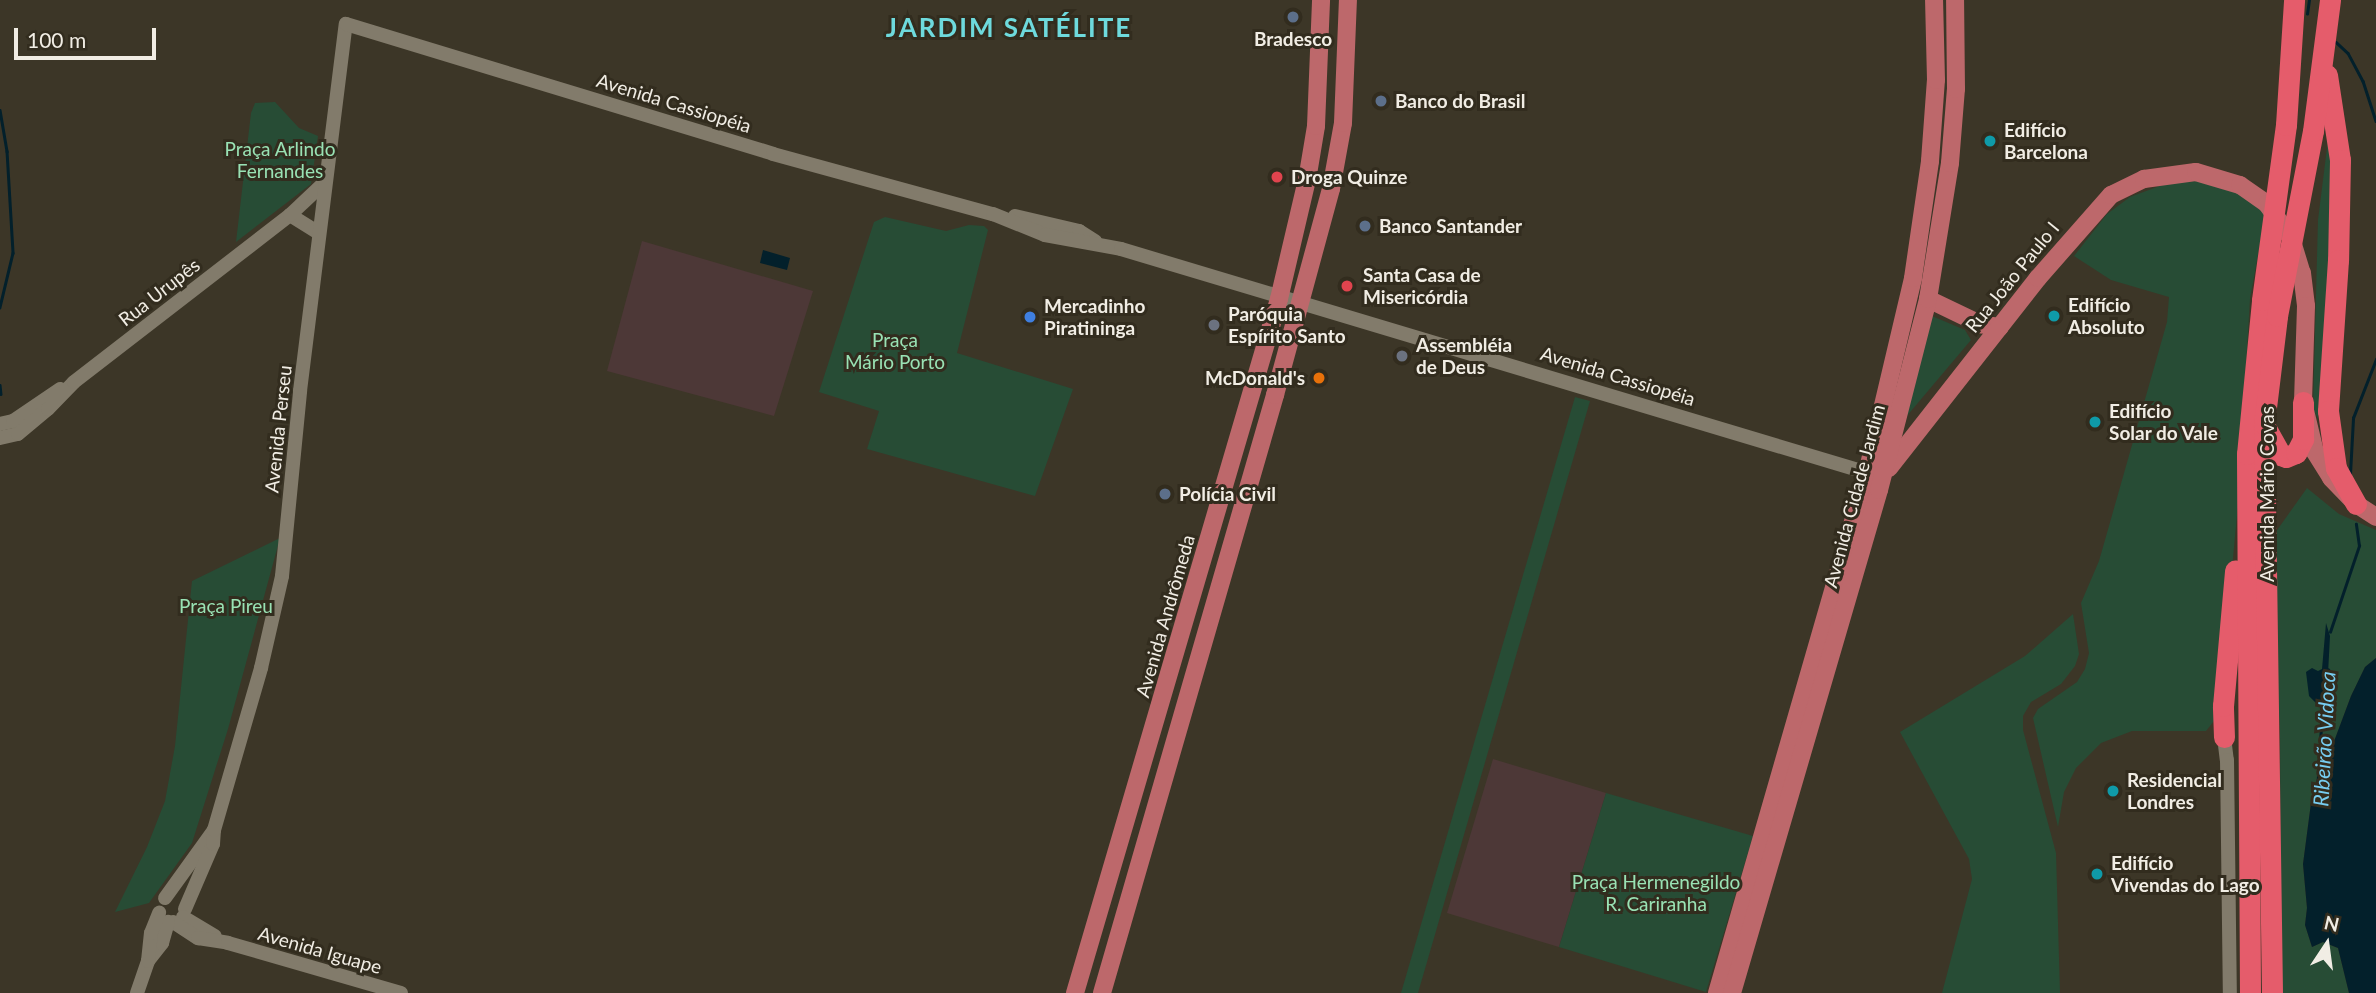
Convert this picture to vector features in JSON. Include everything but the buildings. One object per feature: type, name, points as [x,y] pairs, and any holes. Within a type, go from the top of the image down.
[{"type":"highway","name":"Avenida Mário Covas","points":[[2250,993],[2246,454],[2262,300],[2286,125],[2294,0]]},
{"type":"highway","name":"Avenida Mário Covas","points":[[2272,993],[2264,424],[2277,316],[2313,131],[2330,0]]},
{"type":"highway","points":[[2324,53],[2340,160],[2329,420],[2336,468],[2356,504]]},
{"type":"highway","points":[[2264,424],[2276,451],[2286,457],[2292,456],[2299,449],[2302,439],[2303,402]]},
{"type":"highway","points":[[2224,737],[2224,693],[2246,454]]},
{"type":"main road","name":"Avenida Andrômeda","points":[[1075,993],[1279,299],[1307,180],[1318,112],[1321,0]]},
{"type":"main road","points":[[1102,993],[1269,413],[1308,306],[1343,111],[1348,0]]},
{"type":"main road","name":"Avenida Cidade Jardim","points":[[1732,993],[1765,855],[1875,475],[1913,278],[1930,161],[1936,80],[1934,0]]},
{"type":"main road","name":"Avenida Cidade Jardim","points":[[1884,430],[1928,299],[1950,163],[1956,89],[1955,0]]},
{"type":"main road","points":[[1318,112],[1343,111]]},
{"type":"main road","points":[[1930,161],[1950,163]]},
{"type":"main road","name":"Rua João Paulo I","points":[[1875,475],[2000,327],[2077,230],[2111,195],[2144,179],[2162,174],[2196,172],[2217,176],[2240,185],[2267,204],[2294,246],[2306,306],[2303,402]]},
{"type":"main road","points":[[1307,180],[1331,189]]},
{"type":"main road","points":[[1928,299],[1980,324],[2000,327]]},
{"type":"main road","points":[[2303,402],[2315,452],[2322,467],[2356,504],[2376,517]]},
{"type":"main road","points":[[1249,405],[1254,418],[1264,417],[1269,413]]},
{"type":"main road","points":[[1217,512],[1239,518]]},
{"type":"main road","points":[[1165,693],[1187,699]]},
{"type":"main road","name":"Avenida Cidade Jardim","points":[[1717,993],[1765,855]]},
{"type":"street","name":"Avenida Perseu","points":[[172,913],[214,831],[261,668],[282,576],[319,233],[346,24]]},
{"type":"street","name":"Avenida Cassiopéia","points":[[346,24],[773,154],[993,214],[1045,234],[1099,243],[1279,299],[1502,361],[1875,475]]},
{"type":"street","name":"Rua Urupês","points":[[0,438],[18,433],[48,409],[74,382],[290,215],[325,182]]},
{"type":"street","points":[[290,215],[319,233]]},
{"type":"street","points":[[0,424],[13,421],[38,402],[74,382]]},
{"type":"street","points":[[2224,737],[2227,760],[2230,993]]},
{"type":"street","name":"Avenida Perseu","points":[[172,913],[213,844],[214,831]]},
{"type":"street","points":[[138,993],[148,961],[151,933],[172,913]]},
{"type":"street","name":"Avenida Iguape","points":[[172,913],[228,943],[401,993]]},
{"type":"shaded area","points":[[642,241],[813,291],[774,416],[607,371]]},
{"type":"shaded area","points":[[1493,759],[1606,793],[1559,947],[1447,913]]},
{"type":"green space","name":"Praça Arlindo Fernandes","points":[[275,102],[299,128],[318,136],[311,184],[236,242],[251,113],[255,103]]},
{"type":"green space","points":[[2328,140],[2337,157],[2318,419],[2313,408],[2318,220]]},
{"type":"green space","points":[[2196,181],[2241,194],[2266,211],[2250,299],[2238,505],[2218,716],[2206,731],[2132,731],[2101,743],[2076,768],[2064,792],[2058,827],[2033,718],[2038,709],[2077,682],[2085,669],[2089,653],[2081,603],[2099,561],[2167,322],[2169,297],[2111,280],[2074,256],[2107,214],[2130,197],[2165,184]]},
{"type":"green space","name":"Praça Mário Porto","points":[[885,217],[946,231],[969,225],[984,226],[988,230],[957,353],[1073,389],[1035,496],[867,449],[879,411],[819,392],[874,222]]},
{"type":"green space","points":[[1932,316],[1965,330],[1971,340],[1906,417]]},
{"type":"green space","points":[[1575,397],[1590,401],[1418,993],[1401,993]]},
{"type":"green space","points":[[2307,488],[2339,514],[2376,530],[2376,658],[2365,667],[2351,696],[2311,803],[2303,864],[2307,908],[2305,925],[2312,947],[2323,942],[2338,948],[2349,993],[2281,993],[2280,731],[2270,540]]},
{"type":"green space","name":"Praça Pireu","points":[[280,538],[228,729],[192,843],[149,903],[115,912],[147,847],[165,801],[175,746],[192,581]]},
{"type":"green space","points":[[2073,614],[2079,654],[2075,666],[2061,684],[2031,702],[2023,716],[2023,730],[2056,853],[2060,993],[1942,993],[1972,879],[1969,859],[1900,732],[2025,656]]},
{"type":"green space","name":"Praça Hermenegildo R. Cariranha","points":[[1606,793],[1753,836],[1706,992],[1559,947]]},
{"type":"water","points":[[763,250],[790,258],[787,270],[760,263]]},
{"type":"water","points":[[2326,623],[2330,636],[2328,674],[2324,679],[2323,702],[2316,703],[2309,696],[2306,672],[2312,668],[2318,671],[2322,669]]},
{"type":"water","points":[[2376,658],[2376,993],[2349,993],[2338,948],[2323,942],[2312,947],[2305,925],[2307,908],[2303,864],[2311,803],[2351,696],[2365,667]]},
{"type":"waterway","points":[[2307,14],[2309,0]]},
{"type":"waterway","points":[[2336,42],[2348,53],[2363,81],[2376,121]]},
{"type":"waterway","points":[[0,110],[7,151],[13,253],[0,307]]},
{"type":"waterway","points":[[2350,474],[2353,418],[2376,359]]},
{"type":"waterway","points":[[0,385],[1,394]]},
{"type":"waterway","name":"Ribeirão Vidoca","points":[[2330,632],[2359,546],[2356,524]]},
{"type":"waterway","name":"Ribeirão Vidoca","points":[[2317,792],[2324,679],[2328,670]]},
{"type":"place","name":"Bradesco","points":[[1293,17]]},
{"type":"place","name":"Banco do Brasil","points":[[1381,101]]},
{"type":"place","name":"Edifício Barcelona","points":[[1990,141]]},
{"type":"place","name":"Droga Quinze","points":[[1277,177]]},
{"type":"place","name":"Banco Santander","points":[[1365,226]]},
{"type":"place","name":"Santa Casa de Misericórdia","points":[[1347,286]]},
{"type":"place","name":"Edifício Absoluto","points":[[2054,316]]},
{"type":"place","name":"Mercadinho Piratininga","points":[[1030,317]]},
{"type":"place","name":"Paróquia Espírito Santo","points":[[1214,325]]},
{"type":"place","name":"Assembléia de Deus","points":[[1402,356]]},
{"type":"place","name":"McDonald's","points":[[1319,378]]},
{"type":"place","name":"Edifício Solar do Vale","points":[[2095,422]]},
{"type":"place","name":"Polícia Civil","points":[[1165,494]]},
{"type":"place","name":"Residencial Londres","points":[[2113,791]]},
{"type":"place","name":"Edifício Vivendas do Lago","points":[[2097,874]]},
{"type":"district","name":"JARDIM SATÉLITE","points":[[1009,28]]}]
